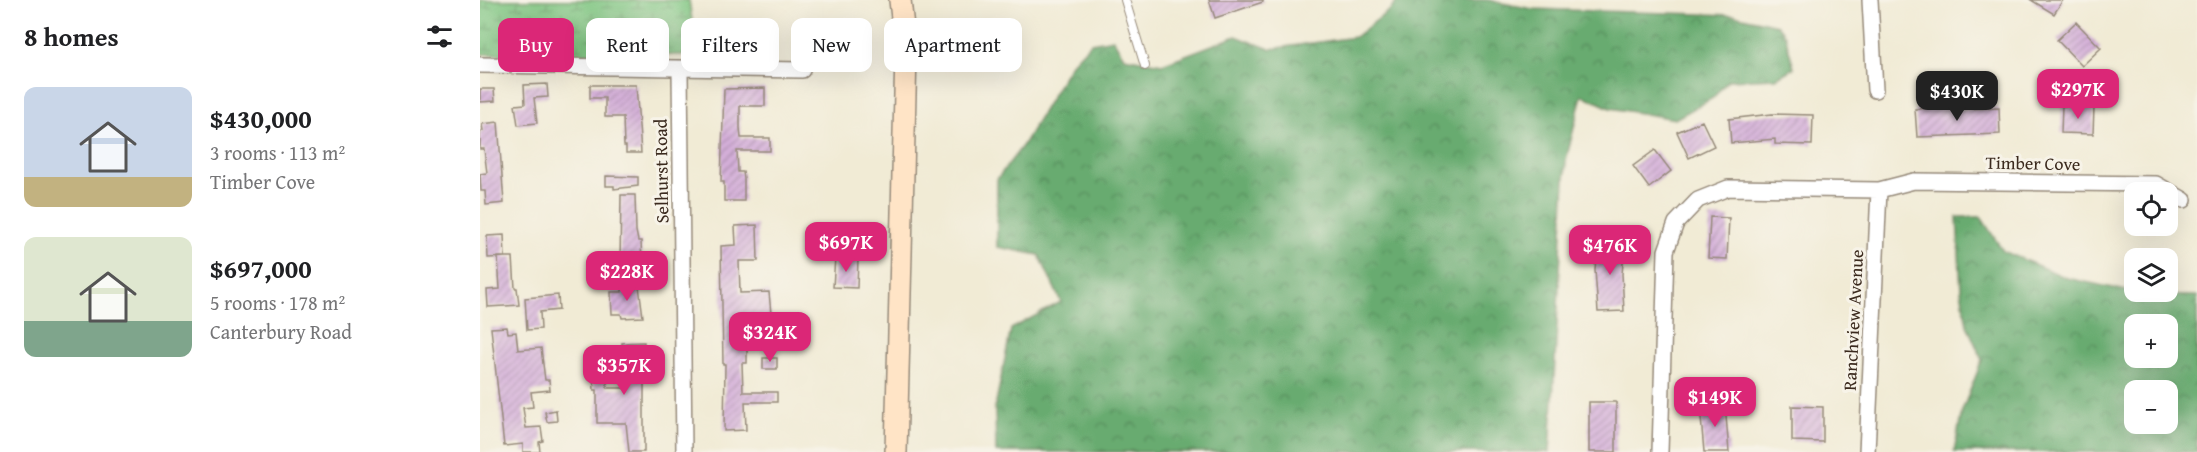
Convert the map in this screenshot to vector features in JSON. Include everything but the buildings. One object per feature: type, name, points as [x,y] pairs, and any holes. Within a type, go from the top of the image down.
[{"type":"street","points":[[896,452],[906,54],[900,0]]},
{"type":"street","points":[[1870,0],[1875,90]]},
{"type":"street","points":[[480,65],[791,70]]},
{"type":"street","name":"Selhurst Road","points":[[680,70],[684,452]]},
{"type":"street","name":"Timber Cove","points":[[1660,452],[1666,251],[1676,223],[1698,200],[1728,188],[1879,190],[1914,180],[2156,184],[2184,200]]},
{"type":"street","name":"Ranchview Avenue","points":[[1867,452],[1879,190]]},
{"type":"lane","points":[[1125,0],[1145,66]]},
{"type":"green space","points":[[480,0],[689,0],[692,18],[681,18],[681,55],[669,55],[669,18],[586,18],[586,54],[574,54],[574,18],[498,18],[498,54],[480,54]]},
{"type":"green space","points":[[1398,0],[1487,0],[1533,9],[1734,15],[1777,25],[1785,35],[1794,68],[1776,78],[1728,80],[1713,98],[1675,119],[1610,108],[1582,95],[1566,160],[1550,452],[996,452],[995,407],[1011,329],[1061,302],[1039,255],[997,247],[997,179],[1023,145],[1071,64],[1091,43],[1113,39],[1124,57],[1162,64],[1236,36],[1270,49],[1355,37],[1391,9]]},
{"type":"green space","points":[[1957,217],[1981,217],[2003,251],[2067,278],[2124,290],[2124,302],[2178,302],[2178,296],[2197,296],[2197,452],[1954,452],[1962,411],[1982,360],[1967,325],[1961,290]]}]
